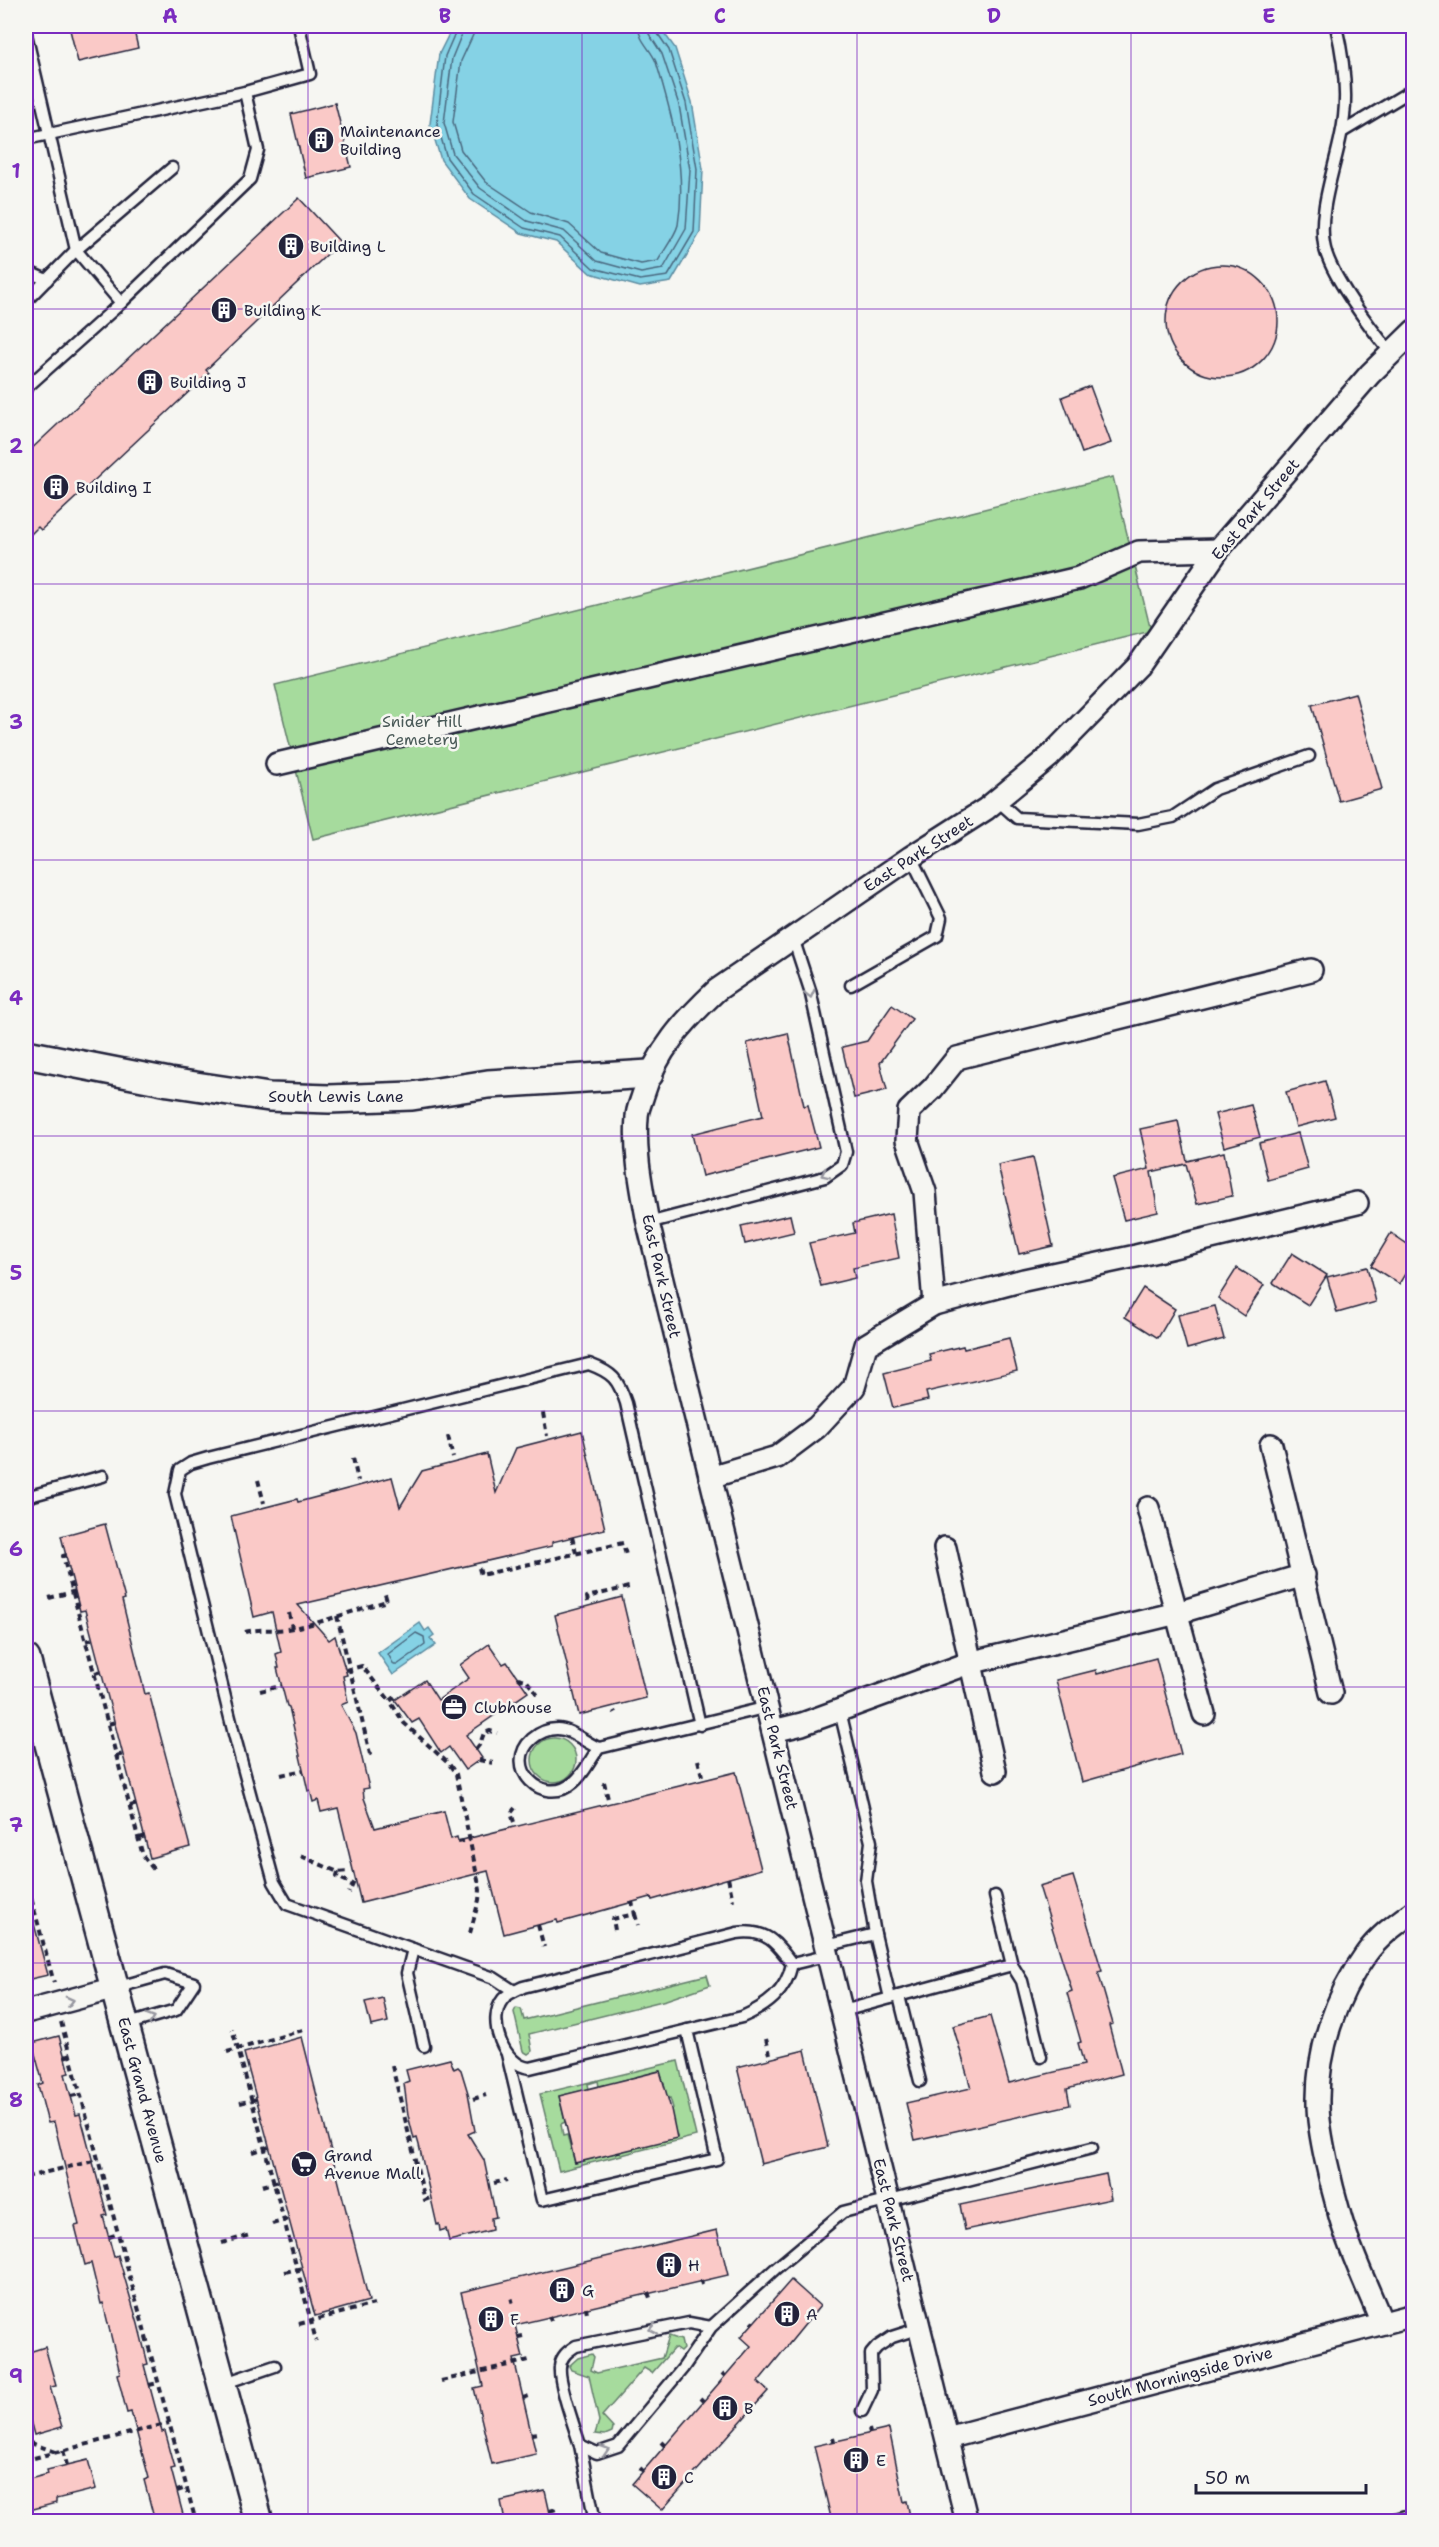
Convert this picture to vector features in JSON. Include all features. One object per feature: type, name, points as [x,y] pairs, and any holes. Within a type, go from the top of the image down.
[{"type":"street","name":"East Park Street","points":[[967,2522],[648,1223],[639,1168],[637,1116],[649,1074],[666,1045],[691,1015],[717,990],[997,800],[1049,757],[1138,666],[1218,550],[1277,480],[1413,331]]},
{"type":"street","points":[[277,764],[1079,578],[1138,552],[1218,550]]},
{"type":"street","points":[[934,1304],[925,1192],[907,1140],[909,1111],[933,1089],[957,1058],[1311,970]]},
{"type":"street","name":"South Lewis Lane","points":[[26,1054],[169,1082],[269,1097],[329,1099],[412,1096],[488,1084],[649,1074]]},
{"type":"street","points":[[710,1477],[777,1457],[817,1427],[854,1387],[866,1345],[934,1304],[1024,1280],[1136,1256],[1357,1203]]},
{"type":"street","points":[[1271,1445],[1331,1693]]},
{"type":"street","points":[[1148,1508],[1203,1713]]},
{"type":"street","points":[[945,1548],[995,1771]]},
{"type":"street","points":[[774,1731],[840,1711],[969,1663],[1177,1613],[1304,1575]]},
{"type":"street","name":"East Grand Avenue","points":[[26,1659],[259,2522]]},
{"type":"street","points":[[1382,2323],[1340,2217],[1318,2106],[1319,2069],[1327,2033],[1340,2000],[1366,1953],[1389,1929],[1413,1911]]},
{"type":"street","points":[[26,2012],[115,1988]]},
{"type":"street","name":"South Morningside Drive","points":[[947,2438],[1413,2315]]},
{"type":"lane","points":[[26,139],[245,92],[310,74],[299,26]]},
{"type":"lane","points":[[1336,26],[1345,86],[1342,132],[1325,213],[1324,244],[1337,274],[1371,330],[1391,353]]},
{"type":"lane","points":[[26,34],[76,250],[121,303]]},
{"type":"lane","points":[[1342,132],[1413,89]]},
{"type":"lane","points":[[26,388],[121,303],[250,179],[258,150],[245,92]]},
{"type":"lane","points":[[26,301],[76,250],[172,168]]},
{"type":"lane","points":[[26,271],[46,280]]},
{"type":"lane","points":[[997,800],[1017,818],[1138,824],[1173,817],[1215,789],[1309,756]]},
{"type":"lane","points":[[851,985],[937,936],[941,918],[911,857]]},
{"type":"lane","points":[[648,1223],[825,1177],[842,1165],[846,1152],[839,1113],[810,990],[793,938]]},
{"type":"lane","points":[[514,1991],[494,1978],[287,1904],[274,1882],[234,1734],[175,1494],[180,1470],[190,1462],[589,1364],[607,1371],[619,1383],[626,1403],[700,1725]]},
{"type":"lane","points":[[26,1497],[103,1476]]},
{"type":"lane","points":[[599,1749],[574,1734],[559,1729],[542,1731],[530,1741],[523,1751],[522,1765],[533,1785],[545,1791],[561,1789],[580,1777],[599,1749],[768,1707]]},
{"type":"lane","points":[[840,1711],[871,1842],[866,1881],[875,1935],[920,2081]]},
{"type":"lane","points":[[995,1896],[1012,1965],[1022,1981],[1041,2056]]},
{"type":"lane","points":[[687,2030],[717,2158],[542,2200],[507,2054],[499,2034],[497,2012],[503,1999],[514,1991],[745,1932],[766,1935],[792,1964]]},
{"type":"lane","points":[[792,1964],[875,1935]]},
{"type":"lane","points":[[413,1949],[407,1973],[424,2046]]},
{"type":"lane","points":[[507,2054],[516,2064],[530,2068],[742,2017],[761,2009],[782,1989],[789,1977],[792,1964]]},
{"type":"lane","points":[[843,2011],[1012,1965]]},
{"type":"lane","points":[[115,1988],[165,1974],[194,1983],[176,2010],[125,2025]]},
{"type":"lane","points":[[580,2445],[597,2453],[618,2446],[683,2368],[711,2327],[843,2212],[1092,2148]]},
{"type":"lane","points":[[595,2522],[580,2445],[569,2412],[559,2368],[565,2353],[576,2346],[668,2326],[688,2323],[711,2327]]},
{"type":"lane","points":[[862,2411],[872,2390],[871,2354],[892,2337],[920,2328]]},
{"type":"lane","points":[[222,2384],[275,2366]]},
{"type":"lane","points":[[1384,2522],[1413,2514]]},
{"type":"path","points":[[543,1413],[548,1436]]},
{"type":"path","points":[[448,1436],[453,1458]]},
{"type":"path","points":[[353,1458],[358,1481]]},
{"type":"path","points":[[258,1480],[264,1503]]},
{"type":"path","points":[[572,1537],[576,1553]]},
{"type":"path","points":[[479,1568],[481,1575],[623,1543]]},
{"type":"path","points":[[624,1548],[627,1558]]},
{"type":"path","points":[[67,1555],[63,1556],[75,1592],[144,1860],[154,1870]]},
{"type":"path","points":[[588,1602],[587,1597],[633,1586]]},
{"type":"path","points":[[245,1632],[292,1628],[337,1616],[387,1601],[384,1591]]},
{"type":"path","points":[[49,1598],[75,1592]]},
{"type":"path","points":[[289,1613],[292,1628]]},
{"type":"path","points":[[337,1616],[347,1669],[370,1754],[367,1754]]},
{"type":"path","points":[[86,1641],[94,1639]]},
{"type":"path","points":[[347,1669],[362,1666],[392,1699],[404,1723],[453,1768],[480,1890],[470,1933]]},
{"type":"path","points":[[94,1673],[102,1671]]},
{"type":"path","points":[[519,1678],[526,1680],[540,1698]]},
{"type":"path","points":[[260,1691],[281,1686]]},
{"type":"path","points":[[108,1724],[116,1722]]},
{"type":"path","points":[[476,1749],[484,1733],[490,1731],[497,1733]]},
{"type":"path","points":[[116,1756],[124,1754]]},
{"type":"path","points":[[479,1760],[493,1763]]},
{"type":"path","points":[[698,1760],[702,1776]]},
{"type":"path","points":[[281,1775],[303,1770]]},
{"type":"path","points":[[604,1782],[608,1799]]},
{"type":"path","points":[[130,1806],[138,1804]]},
{"type":"path","points":[[514,1822],[511,1813],[515,1808]]},
{"type":"path","points":[[139,1838],[146,1836]]},
{"type":"path","points":[[458,1842],[470,1840]]},
{"type":"path","points":[[302,1856],[338,1872],[347,1870]]},
{"type":"path","points":[[338,1872],[337,1876],[353,1884],[349,1893]]},
{"type":"path","points":[[728,1878],[733,1901]]},
{"type":"path","points":[[26,1879],[56,1990]]},
{"type":"path","points":[[632,1902],[638,1925]]},
{"type":"path","points":[[615,1930],[613,1919],[635,1914]]},
{"type":"path","points":[[28,1918],[35,1916]]},
{"type":"path","points":[[538,1925],[544,1947]]},
{"type":"path","points":[[61,2022],[89,2135],[98,2160],[105,2195],[118,2234],[126,2276],[196,2522]]},
{"type":"path","points":[[232,2029],[287,2219],[316,2341]]},
{"type":"path","points":[[227,2052],[303,2030]]},
{"type":"path","points":[[766,2039],[770,2054]]},
{"type":"path","points":[[64,2057],[70,2055]]},
{"type":"path","points":[[392,2066],[425,2200],[430,2199]]},
{"type":"path","points":[[71,2096],[80,2094]]},
{"type":"path","points":[[473,2098],[486,2095]]},
{"type":"path","points":[[240,2103],[254,2100]]},
{"type":"path","points":[[253,2152],[267,2148]]},
{"type":"path","points":[[26,2177],[98,2160]]},
{"type":"path","points":[[494,2183],[507,2180]]},
{"type":"path","points":[[262,2186],[276,2181]]},
{"type":"path","points":[[272,2223],[287,2219]]},
{"type":"path","points":[[109,2237],[118,2234]]},
{"type":"path","points":[[222,2243],[250,2235]]},
{"type":"path","points":[[285,2272],[300,2268]]},
{"type":"path","points":[[648,2292],[650,2298]]},
{"type":"path","points":[[299,2324],[374,2304]]},
{"type":"path","points":[[586,2307],[587,2313]]},
{"type":"path","points":[[549,2316],[551,2321]]},
{"type":"path","points":[[441,2381],[529,2360]]},
{"type":"path","points":[[149,2385],[158,2383]]},
{"type":"path","points":[[523,2398],[529,2396]]},
{"type":"path","points":[[34,2458],[169,2422]]},
{"type":"path","points":[[531,2434],[538,2433]]},
{"type":"path","points":[[30,2443],[56,2452]]},
{"type":"path","points":[[63,2450],[67,2465]]},
{"type":"path","points":[[177,2491],[186,2488]]},
{"type":"path","points":[[550,2511],[556,2509]]},
{"type":"green space","name":"Snider Hill Cemetery","points":[[1113,477],[1151,631],[313,839],[275,685]]},
{"type":"green space","points":[[554,1738],[569,1745],[576,1760],[569,1775],[554,1782],[539,1775],[532,1760],[539,1745]]},
{"type":"green space","points":[[707,1975],[710,1985],[666,2000],[529,2034],[532,2051],[528,2054],[523,2051],[514,2012],[516,2008],[521,2009],[524,2020]]},
{"type":"green space","points":[[678,2061],[696,2136],[559,2171],[540,2094]],"holes":[[[659,2071],[664,2085],[664,2100],[670,2098],[673,2108],[666,2111],[677,2137],[575,2163],[567,2135],[563,2136],[561,2124],[565,2122],[559,2096],[589,2089],[588,2084],[598,2081],[600,2092],[620,2081]]]},
{"type":"green space","points":[[669,2336],[681,2340],[683,2349],[680,2352],[674,2348],[652,2373],[644,2368],[602,2416],[613,2428],[612,2432],[605,2435],[595,2434],[599,2421],[589,2376],[571,2370],[569,2366],[578,2358],[592,2354],[594,2357],[591,2370],[597,2373],[662,2358]]},
{"type":"water","points":[[453,26],[659,26],[675,48],[692,102],[703,169],[700,233],[671,282],[640,287],[590,273],[556,242],[521,233],[470,199],[441,160],[430,124],[439,54]]},
{"type":"water","points":[[420,1623],[425,1631],[429,1628],[434,1635],[430,1638],[436,1645],[393,1675],[378,1653]]},
{"type":"building","points":[[69,26],[133,26],[138,48],[78,62]]},
{"type":"building","name":"Maintenance Building","points":[[335,103],[351,167],[306,178],[291,114]]},
{"type":"building","points":[[299,198],[340,242],[206,370],[209,373],[41,530],[38,527],[26,539],[26,454]]},
{"type":"building","points":[[1222,265],[1243,269],[1261,282],[1274,300],[1278,321],[1274,342],[1261,360],[1243,373],[1222,377],[1201,373],[1183,360],[1170,342],[1166,321],[1170,300],[1183,282],[1201,269]]},
{"type":"building","points":[[1090,386],[1111,443],[1082,453],[1062,397]]},
{"type":"building","points":[[1355,693],[1382,789],[1339,801],[1312,705]]},
{"type":"building","points":[[892,1005],[912,1019],[880,1063],[887,1090],[854,1098],[842,1047],[867,1041]]},
{"type":"building","points":[[788,1033],[804,1106],[808,1105],[819,1147],[702,1176],[692,1134],[763,1116],[747,1043]]},
{"type":"building","points":[[1325,1081],[1335,1117],[1296,1127],[1286,1092]]},
{"type":"building","points":[[1251,1105],[1260,1137],[1224,1147],[1215,1114]]},
{"type":"building","points":[[1178,1121],[1187,1161],[1224,1152],[1232,1196],[1197,1204],[1186,1164],[1151,1172],[1158,1212],[1124,1220],[1112,1178],[1149,1169],[1140,1129]]},
{"type":"building","points":[[1298,1133],[1308,1169],[1268,1180],[1259,1143]]},
{"type":"building","points":[[1033,1157],[1053,1246],[1019,1254],[998,1165]]},
{"type":"building","points":[[891,1214],[899,1258],[853,1268],[855,1278],[821,1286],[809,1243],[855,1233],[853,1223]]},
{"type":"building","points":[[790,1215],[794,1232],[745,1244],[741,1226]]},
{"type":"building","points":[[1391,1233],[1413,1248],[1413,1261],[1399,1284],[1371,1266]]},
{"type":"building","points":[[1292,1253],[1327,1275],[1308,1305],[1273,1283]]},
{"type":"building","points":[[1367,1267],[1376,1302],[1337,1313],[1327,1277]]},
{"type":"building","points":[[1237,1268],[1264,1285],[1244,1316],[1218,1298]]},
{"type":"building","points":[[1143,1288],[1175,1309],[1158,1338],[1125,1317]]},
{"type":"building","points":[[1215,1306],[1224,1339],[1187,1349],[1178,1315]]},
{"type":"building","points":[[1009,1338],[1017,1371],[926,1392],[928,1400],[893,1408],[884,1373],[931,1361],[929,1354],[963,1346],[964,1349]]},
{"type":"building","points":[[582,1431],[605,1529],[552,1542],[552,1546],[298,1605],[329,1640],[335,1636],[347,1675],[343,1676],[348,1702],[341,1705],[356,1733],[369,1788],[363,1789],[364,1798],[375,1828],[444,1811],[451,1839],[457,1837],[458,1841],[736,1772],[761,1869],[652,1900],[651,1897],[558,1923],[557,1920],[504,1934],[488,1871],[361,1903],[338,1808],[321,1812],[318,1800],[313,1802],[310,1790],[308,1791],[289,1707],[277,1668],[279,1668],[276,1654],[281,1652],[272,1612],[254,1617],[231,1516],[297,1499],[298,1502],[392,1477],[400,1507],[422,1471],[487,1454],[496,1493],[516,1448]]},
{"type":"building","points":[[105,1524],[125,1599],[122,1600],[145,1694],[149,1693],[190,1847],[150,1858],[85,1610],[80,1611],[61,1536]]},
{"type":"building","points":[[622,1597],[646,1698],[579,1715],[555,1615]]},
{"type":"building","name":"Clubhouse","points":[[489,1644],[503,1664],[507,1662],[528,1692],[466,1735],[482,1758],[465,1770],[449,1747],[441,1753],[419,1719],[412,1723],[395,1700],[425,1680],[438,1700],[469,1678],[460,1665]]},
{"type":"building","points":[[1156,1658],[1181,1754],[1082,1782],[1056,1680],[1096,1670],[1097,1674]]},
{"type":"building","points":[[1073,1876],[1102,1971],[1098,1972],[1113,2024],[1109,2025],[1122,2074],[1067,2089],[1070,2105],[915,2140],[906,2103],[971,2088],[953,2026],[990,2016],[1009,2083],[1084,2065],[1078,2043],[1081,2042],[1067,1993],[1072,1991],[1039,1886]]},
{"type":"building","points":[[31,1913],[48,1975],[26,1980],[26,1914]]},
{"type":"building","points":[[383,1998],[388,2022],[371,2026],[365,2002]]},
{"type":"building","points":[[59,2036],[69,2073],[65,2074],[76,2115],[80,2114],[102,2196],[107,2215],[103,2216],[114,2257],[118,2255],[138,2324],[148,2364],[144,2365],[162,2432],[165,2431],[175,2468],[171,2469],[185,2522],[161,2522],[159,2517],[154,2518],[144,2480],[149,2478],[131,2412],[127,2413],[103,2303],[101,2304],[91,2263],[85,2265],[75,2226],[79,2225],[54,2122],[48,2123],[38,2085],[43,2083],[32,2043]]},
{"type":"building","name":"Grand Avenue Mall","points":[[302,2037],[369,2301],[315,2316],[244,2053]]},
{"type":"building","points":[[805,2050],[828,2147],[761,2164],[737,2067]]},
{"type":"building","points":[[450,2059],[454,2069],[458,2067],[461,2070],[468,2093],[475,2131],[468,2134],[484,2160],[496,2217],[491,2218],[492,2230],[449,2241],[446,2229],[440,2231],[439,2224],[437,2225],[419,2145],[417,2138],[414,2139],[408,2115],[404,2083],[409,2081],[406,2070]]},
{"type":"building","points":[[660,2071],[677,2138],[575,2163],[559,2096]]},
{"type":"building","points":[[1106,2174],[1111,2199],[965,2230],[960,2205]]},
{"type":"building","points":[[717,2230],[728,2275],[515,2325],[523,2357],[514,2359],[536,2454],[492,2464],[474,2388],[483,2386],[461,2292]]},
{"type":"building","points":[[791,2280],[820,2306],[758,2382],[768,2391],[662,2510],[632,2484],[751,2346],[741,2337]]},
{"type":"building","points":[[45,2347],[56,2386],[50,2387],[62,2427],[34,2435],[26,2405],[26,2353]]},
{"type":"building","points":[[889,2429],[904,2502],[907,2501],[911,2522],[832,2522],[814,2446]]},
{"type":"building","points":[[88,2460],[96,2489],[56,2499],[56,2503],[26,2511],[26,2480],[48,2474],[47,2470]]},
{"type":"building","points":[[545,2491],[552,2522],[505,2522],[501,2501]]},
{"type":"place","name":"Maintenance Building","points":[[321,140]]},
{"type":"place","name":"Building L","points":[[291,246]]},
{"type":"place","name":"Building K","points":[[224,310]]},
{"type":"place","name":"Building J","points":[[150,382]]},
{"type":"place","name":"Building I","points":[[56,487]]},
{"type":"place","name":"Clubhouse","points":[[454,1707]]},
{"type":"place","name":"Grand Avenue Mall","points":[[304,2164]]},
{"type":"place","name":"H","points":[[669,2265]]},
{"type":"place","name":"G","points":[[562,2290]]},
{"type":"place","name":"A","points":[[787,2314]]},
{"type":"place","name":"F","points":[[491,2319]]},
{"type":"place","name":"B","points":[[725,2408]]},
{"type":"place","name":"E","points":[[856,2460]]},
{"type":"place","name":"C","points":[[664,2477]]}]
